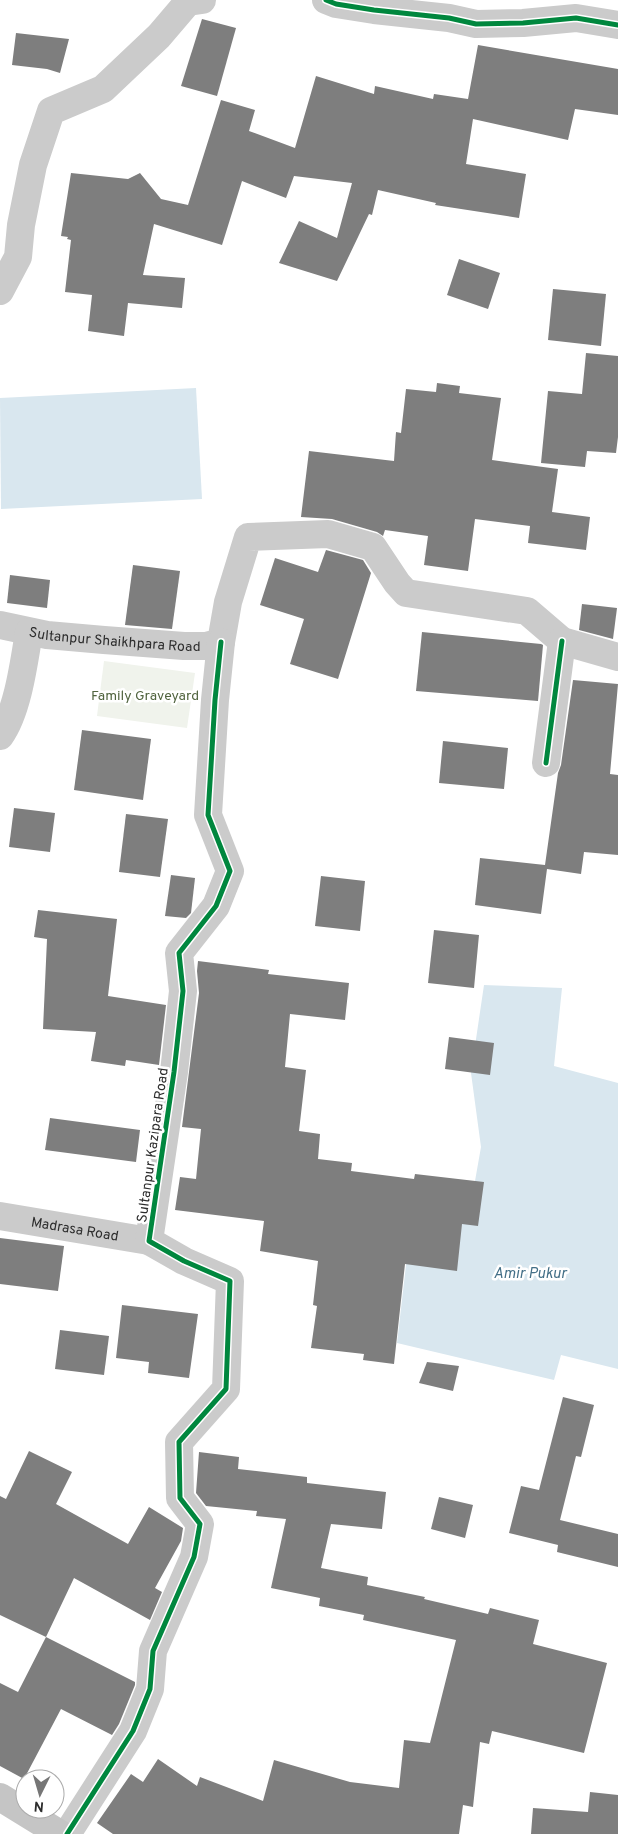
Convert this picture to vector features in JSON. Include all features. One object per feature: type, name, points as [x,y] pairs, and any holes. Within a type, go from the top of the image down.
[{"type":"main road","points":[[0,1797],[60,1834]]},
{"type":"street","points":[[0,291],[18,257],[21,225],[33,165],[51,111],[103,88],[159,36],[188,2],[202,0]]},
{"type":"street","points":[[326,0],[336,4],[449,18],[476,24],[523,23],[576,18],[618,25]]},
{"type":"street","name":"Sultanpur Shaikhpara Road","points":[[0,626],[66,637],[184,646],[206,646],[221,642],[228,602],[248,537],[328,534],[373,546],[406,594],[527,611],[562,641],[618,657]]},
{"type":"street","points":[[0,736],[8,724],[23,667],[29,632]]},
{"type":"street","points":[[546,763],[562,641]]},
{"type":"street","name":"Sultanpur Kazipara Road","points":[[67,1834],[133,1731],[150,1689],[153,1651],[194,1557],[200,1524],[180,1498],[179,1442],[226,1389],[230,1280],[184,1261],[149,1241],[174,1072],[183,991],[179,953],[216,906],[230,871],[208,815],[215,700],[221,642]]},
{"type":"street","name":"Madrasa Road","points":[[0,1216],[149,1241]]},
{"type":"green space","name":"Family Graveyard","points":[[104,661],[195,673],[187,728],[97,716]]},
{"type":"water","points":[[196,388],[202,499],[1,509],[0,398]]},
{"type":"water","name":"Amir Pukur","points":[[484,985],[562,988],[554,1066],[618,1083],[618,1369],[561,1355],[554,1380],[397,1343],[408,1248],[472,1198],[481,1147],[471,1073]]},
{"type":"building","points":[[202,19],[236,28],[217,96],[181,86]]},
{"type":"building","points":[[16,33],[69,39],[60,73],[47,69],[12,65]]},
{"type":"building","points":[[478,45],[618,69],[618,115],[575,109],[568,140],[473,119],[466,164],[526,174],[519,218],[435,205],[436,203],[378,190],[372,215],[369,214],[337,281],[279,263],[299,221],[337,238],[352,183],[294,176],[286,198],[242,181],[222,245],[154,224],[143,275],[185,278],[182,308],[128,303],[124,336],[88,331],[92,295],[65,292],[71,240],[67,239],[68,237],[61,236],[71,173],[128,179],[140,173],[161,199],[188,205],[221,100],[255,110],[249,131],[295,148],[316,76],[374,94],[375,86],[433,99],[434,94],[468,99]]},
{"type":"building","points":[[459,259],[500,273],[488,309],[447,295]]},
{"type":"building","points":[[553,289],[606,294],[601,346],[548,340]]},
{"type":"building","points":[[586,353],[618,356],[618,437],[616,453],[587,451],[585,467],[541,463],[548,391],[582,394]]},
{"type":"building","points":[[437,383],[460,386],[459,393],[501,398],[492,460],[558,469],[552,512],[590,517],[586,550],[528,543],[530,526],[475,519],[468,571],[424,565],[428,536],[385,530],[383,536],[377,532],[332,519],[301,517],[309,451],[394,461],[396,432],[401,433],[406,389],[436,392]]},
{"type":"building","points":[[326,550],[363,560],[371,573],[338,679],[290,664],[304,619],[260,605],[275,558],[318,572]]},
{"type":"building","points":[[133,565],[180,571],[172,629],[125,625]]},
{"type":"building","points":[[10,575],[50,580],[47,608],[7,603]]},
{"type":"building","points":[[582,604],[617,608],[613,639],[579,630]]},
{"type":"building","points":[[422,632],[543,645],[538,701],[416,691]]},
{"type":"building","points":[[573,680],[618,684],[610,774],[618,775],[618,855],[584,852],[581,874],[547,869],[541,914],[475,905],[480,858],[545,865]]},
{"type":"building","points":[[82,730],[151,739],[143,800],[74,790]]},
{"type":"building","points":[[443,741],[508,748],[504,789],[439,783]]},
{"type":"building","points":[[14,808],[55,813],[50,852],[9,847]]},
{"type":"building","points":[[126,814],[168,819],[160,877],[119,872]]},
{"type":"building","points":[[171,875],[195,878],[191,913],[186,918],[165,916]]},
{"type":"building","points":[[321,876],[365,881],[360,931],[315,926]]},
{"type":"building","points":[[38,910],[117,919],[108,996],[166,1005],[159,1065],[126,1060],[125,1066],[91,1061],[96,1032],[43,1029],[47,939],[34,937]]},
{"type":"building","points":[[434,930],[479,935],[474,988],[428,983]]},
{"type":"building","points":[[198,961],[269,970],[268,974],[349,983],[345,1020],[290,1014],[285,1067],[306,1070],[299,1131],[320,1134],[318,1159],[352,1163],[351,1171],[414,1179],[415,1174],[484,1182],[478,1226],[462,1224],[457,1271],[405,1264],[394,1364],[363,1360],[364,1354],[311,1348],[317,1306],[313,1305],[318,1261],[260,1251],[264,1221],[175,1210],[180,1177],[196,1179],[201,1129],[182,1127],[199,993]]},
{"type":"building","points":[[449,1037],[494,1043],[490,1075],[445,1069]]},
{"type":"building","points":[[50,1118],[140,1130],[136,1162],[45,1150]]},
{"type":"building","points":[[0,1238],[64,1246],[58,1291],[0,1284]]},
{"type":"building","points":[[122,1305],[198,1314],[189,1378],[148,1373],[149,1362],[116,1358]]},
{"type":"building","points":[[60,1330],[109,1336],[104,1375],[55,1369]]},
{"type":"building","points":[[427,1362],[459,1366],[453,1391],[419,1383]]},
{"type":"building","points":[[563,1397],[594,1405],[581,1457],[576,1456],[560,1520],[618,1534],[618,1567],[557,1552],[558,1545],[509,1533],[521,1486],[539,1490]]},
{"type":"building","points":[[29,1451],[72,1472],[56,1504],[128,1544],[149,1507],[183,1528],[181,1541],[155,1588],[162,1592],[150,1620],[74,1578],[46,1637],[0,1615],[0,1496],[6,1499]]},
{"type":"building","points":[[199,1452],[239,1457],[238,1469],[307,1477],[307,1483],[386,1492],[382,1529],[331,1524],[321,1568],[368,1577],[367,1585],[425,1597],[424,1599],[488,1614],[490,1608],[539,1620],[533,1644],[607,1663],[584,1753],[492,1731],[489,1744],[480,1742],[473,1807],[463,1805],[459,1834],[113,1834],[97,1823],[131,1774],[143,1782],[158,1759],[197,1786],[200,1777],[263,1801],[274,1760],[350,1782],[399,1788],[404,1740],[430,1743],[456,1640],[363,1620],[364,1615],[319,1606],[320,1598],[271,1588],[286,1519],[256,1516],[257,1511],[206,1506],[196,1493]]},
{"type":"building","points":[[439,1497],[473,1505],[465,1538],[431,1529]]},
{"type":"building","points":[[46,1637],[135,1682],[119,1724],[112,1735],[61,1709],[29,1769],[15,1769],[15,1774],[0,1766],[0,1683],[18,1692]]},
{"type":"building","points":[[590,1792],[618,1795],[618,1834],[531,1834],[533,1808],[588,1812]]},
{"type":"cycle path","points":[[326,0],[336,4],[449,18],[476,24],[523,23],[576,18],[618,25]]},
{"type":"cycle path","points":[[546,763],[562,641]]},
{"type":"cycle path","points":[[67,1834],[133,1731],[150,1689],[153,1651],[194,1557],[200,1524],[180,1498],[179,1442],[226,1389],[230,1281],[184,1261],[149,1241],[174,1072],[183,991],[179,953],[216,906],[230,871],[208,815],[215,700],[221,642]]}]
